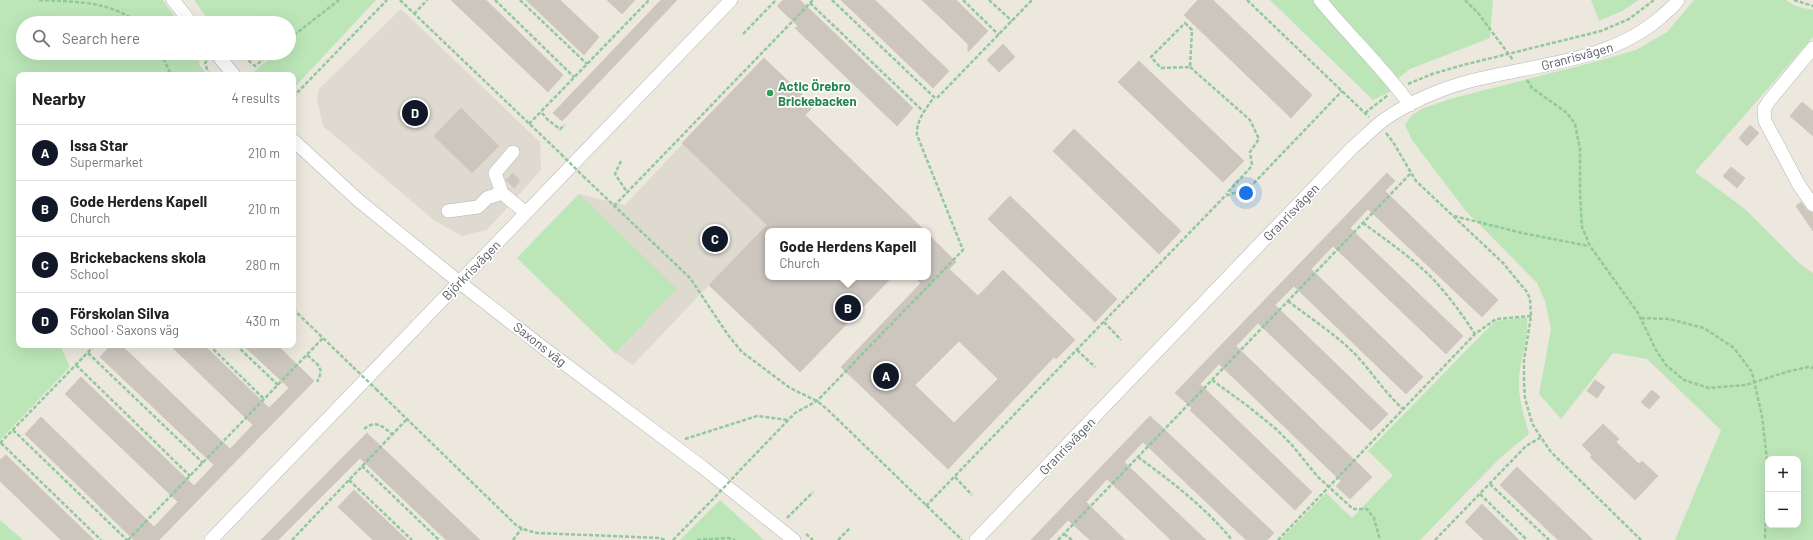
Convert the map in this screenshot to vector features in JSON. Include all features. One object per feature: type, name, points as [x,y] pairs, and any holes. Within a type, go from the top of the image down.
[{"type":"street","points":[[173,0],[186,16]]},
{"type":"street","name":"Björkrisvägen","points":[[211,540],[731,0]]},
{"type":"street","points":[[1320,0],[1398,89],[1410,105]]},
{"type":"street","name":"Granrisvägen","points":[[976,540],[1353,148],[1385,119],[1439,91],[1467,82],[1612,48],[1650,26],[1678,0]]},
{"type":"street","points":[[1813,48],[1764,109],[1765,121],[1799,185],[1813,205]]},
{"type":"street","points":[[222,60],[232,72]]},
{"type":"street","name":"Saxons väg","points":[[296,143],[358,200],[459,282],[541,346],[672,444],[794,540]]},
{"type":"street","points":[[513,152],[495,173],[502,193],[526,213]]},
{"type":"street","points":[[448,211],[478,207],[487,198],[502,193]]},
{"type":"path","points":[[39,0],[89,3],[121,12],[127,16]]},
{"type":"path","points":[[296,34],[339,0]]},
{"type":"path","points":[[296,94],[387,0]]},
{"type":"path","points":[[400,0],[690,278],[728,335],[742,352],[790,388],[817,401],[828,410],[962,540]]},
{"type":"path","points":[[414,14],[428,0]]},
{"type":"path","points":[[495,0],[574,77]]},
{"type":"path","points":[[520,0],[587,64]]},
{"type":"path","points":[[529,124],[542,113],[574,77],[649,0]]},
{"type":"path","points":[[743,34],[776,0]]},
{"type":"path","points":[[614,206],[812,0]]},
{"type":"path","points":[[832,0],[934,97],[937,98],[941,96],[1032,0]]},
{"type":"path","points":[[963,0],[999,35]]},
{"type":"path","points":[[989,0],[1012,21]]},
{"type":"path","points":[[1247,0],[1378,126],[1393,142],[1416,181],[1519,281],[1530,299],[1531,316],[1524,360],[1525,398],[1532,423],[1540,438],[1564,465],[1641,540]]},
{"type":"path","points":[[1465,0],[1521,70],[1532,88],[1567,113],[1575,124],[1580,149],[1582,227],[1590,246],[1640,318],[1657,352],[1667,366],[1684,380],[1709,388],[1746,385],[1786,372],[1808,367],[1813,368]]},
{"type":"path","points":[[1469,0],[1470,5]]},
{"type":"path","points":[[1364,113],[1398,89],[1432,74],[1613,27],[1629,19],[1654,0]]},
{"type":"path","points":[[1794,0],[1813,6]]},
{"type":"path","points":[[810,3],[924,112]]},
{"type":"path","points":[[926,506],[1225,196],[1252,165],[1250,152],[1259,139],[1250,120],[1190,67],[1161,68],[1151,57],[1185,23],[1192,30],[1190,67]]},
{"type":"path","points":[[164,60],[170,72]]},
{"type":"path","points":[[248,60],[255,66],[262,60]]},
{"type":"path","points":[[1225,196],[1240,191],[1254,183],[1342,91]]},
{"type":"path","points":[[673,540],[795,413],[817,401],[963,250],[917,135],[916,127],[934,97]]},
{"type":"path","points":[[542,113],[548,120],[560,129],[565,125]]},
{"type":"path","points":[[621,161],[615,174],[627,192]]},
{"type":"path","points":[[1058,540],[1411,173]]},
{"type":"path","points":[[1453,216],[1522,233],[1590,246]]},
{"type":"path","points":[[1363,223],[1408,257],[1432,278],[1457,307],[1475,334]]},
{"type":"path","points":[[1288,301],[1342,342],[1355,355],[1390,397],[1403,409]]},
{"type":"path","points":[[296,312],[518,526],[537,533],[660,538],[665,540]]},
{"type":"path","points":[[1278,540],[1475,334],[1496,319],[1531,316]]},
{"type":"path","points":[[1640,318],[1669,319],[1704,328],[1734,348],[1752,372],[1762,416],[1767,460],[1765,540]]},
{"type":"path","points":[[1104,322],[1122,340]]},
{"type":"path","points":[[13,430],[128,540],[323,338]]},
{"type":"path","points":[[92,348],[0,443],[100,540]]},
{"type":"path","points":[[212,348],[264,399]]},
{"type":"path","points":[[239,348],[278,385]]},
{"type":"path","points":[[1077,350],[1095,367]]},
{"type":"path","points":[[88,353],[203,463]]},
{"type":"path","points":[[307,355],[320,369],[321,374],[316,382]]},
{"type":"path","points":[[76,365],[190,476]]},
{"type":"path","points":[[1212,380],[1260,415],[1276,429],[1292,445],[1316,476],[1353,509],[1367,509],[1374,518],[1380,540]]},
{"type":"path","points":[[672,444],[757,416],[789,420]]},
{"type":"path","points":[[292,540],[407,419]]},
{"type":"path","points":[[364,429],[377,423],[392,434]]},
{"type":"path","points":[[1435,540],[1526,446],[1540,438]]},
{"type":"path","points":[[1138,457],[1184,492],[1209,514],[1232,540]]},
{"type":"path","points":[[362,466],[439,540]]},
{"type":"path","points":[[954,476],[972,495]]},
{"type":"path","points":[[349,480],[412,540]]},
{"type":"path","points":[[1490,484],[1549,540]]},
{"type":"path","points":[[787,518],[813,492]]},
{"type":"path","points":[[1480,494],[1527,540]]},
{"type":"path","points":[[513,540],[522,528]]},
{"type":"path","points":[[838,540],[850,528]]},
{"type":"path","points":[[1064,534],[1072,540]]},
{"type":"path","points":[[697,540],[728,538],[735,540]]},
{"type":"shaded area","points":[[401,9],[540,142],[541,170],[487,230],[462,236],[435,221],[323,126],[317,100],[319,89]]},
{"type":"shaded area","points":[[739,84],[805,115],[914,220],[906,228],[765,228],[765,280],[775,280],[833,304],[850,321],[800,372],[709,285],[633,365],[615,353],[517,258],[579,194],[625,205]]},
{"type":"green space","points":[[0,0],[163,0],[174,16],[16,16],[16,60],[199,60],[200,66],[205,72],[16,72],[16,348],[61,348],[70,367],[0,440]]},
{"type":"green space","points":[[194,0],[376,0],[296,86],[296,72],[254,72],[268,60],[296,60],[296,16],[206,16]]},
{"type":"green space","points":[[1270,0],[1493,0],[1490,38],[1410,69],[1397,79],[1392,91],[1373,100]]},
{"type":"green space","points":[[1591,0],[1639,0],[1622,11],[1599,21]]},
{"type":"green space","points":[[1694,0],[1786,0],[1795,6],[1813,10],[1813,37],[1695,172],[1745,209],[1800,264],[1813,273],[1813,540],[1675,540],[1721,430],[1647,359],[1613,353],[1561,419],[1539,394],[1551,329],[1545,301],[1537,283],[1465,210],[1412,140],[1405,125],[1410,117],[1421,109],[1450,99],[1636,50],[1667,32]]},
{"type":"green space","points":[[579,194],[677,289],[615,353],[517,258]]},
{"type":"green space","points":[[1527,317],[1527,333],[1520,371],[1519,393],[1529,434],[1500,458],[1420,540],[1280,540],[1326,493],[1352,518],[1393,475],[1368,451],[1495,321]]},
{"type":"green space","points":[[720,500],[764,540],[680,540]]},
{"type":"green space","points":[[0,520],[23,540],[0,540]]},
{"type":"building","points":[[451,0],[486,0],[563,75],[548,92]]},
{"type":"building","points":[[526,0],[560,0],[599,37],[584,55]]},
{"type":"building","points":[[607,0],[635,0],[622,14]]},
{"type":"building","points":[[661,0],[677,0],[562,121],[553,113]]},
{"type":"building","points":[[783,0],[800,0],[913,108],[897,126],[795,28],[798,26],[777,6]]},
{"type":"building","points":[[841,0],[875,0],[949,71],[933,88]]},
{"type":"building","points":[[922,0],[956,0],[988,31],[968,52],[968,44]]},
{"type":"building","points":[[1198,0],[1213,0],[1312,95],[1291,118],[1184,15]]},
{"type":"building","points":[[1003,44],[1015,57],[999,72],[987,60]]},
{"type":"building","points":[[764,58],[814,106],[805,115],[922,228],[765,228],[765,280],[889,280],[800,372],[709,285],[767,225],[682,143]]},
{"type":"building","points":[[1139,61],[1244,161],[1223,182],[1118,82]]},
{"type":"building","points":[[1802,102],[1813,111],[1813,136],[1790,116]]},
{"type":"building","points":[[461,108],[499,146],[472,173],[434,136]]},
{"type":"building","points":[[1750,125],[1759,133],[1747,146],[1739,138]]},
{"type":"building","points":[[1074,129],[1181,231],[1159,254],[1053,151]]},
{"type":"building","points":[[1731,167],[1745,178],[1737,188],[1723,176]]},
{"type":"building","points":[[513,173],[520,181],[514,188],[506,180]]},
{"type":"building","points":[[1387,173],[1395,181],[1385,191],[1498,300],[1482,317],[1368,209],[1350,228],[1463,336],[1446,354],[1333,246],[1311,269],[1423,377],[1406,394],[1294,286],[1275,305],[1388,414],[1371,431],[1258,323],[1236,346],[1372,477],[1350,499],[1336,486],[1341,481],[1219,364],[1200,384],[1312,492],[1295,510],[1190,410],[1192,408],[1175,393]]},
{"type":"building","points":[[1010,196],[1117,299],[1095,322],[988,219]]},
{"type":"building","points":[[1801,202],[1807,210],[1813,213],[1813,231],[1796,206]]},
{"type":"building","points":[[931,237],[956,262],[949,269],[978,296],[1003,270],[1075,340],[1056,359],[1054,357],[948,469],[841,367],[921,283],[918,280],[931,280]],"holes":[[[959,341],[998,379],[954,423],[915,385]]]},
{"type":"building","points":[[108,348],[124,348],[230,449],[253,425],[173,348],[207,348],[269,408],[289,388],[246,348],[280,348],[314,381],[159,540],[134,540],[25,434],[41,417],[154,527],[178,502],[65,394],[81,377],[194,486],[214,465],[100,357]]},
{"type":"building","points":[[1595,380],[1605,387],[1597,398],[1587,391]]},
{"type":"building","points":[[1652,390],[1660,397],[1649,409],[1641,402]]},
{"type":"building","points":[[1150,416],[1274,533],[1267,540],[1246,540],[1143,442],[1124,462],[1206,540],[1171,540],[1107,479],[1086,502],[1125,540],[1090,540],[1068,520],[1049,540],[1031,540]]},
{"type":"building","points":[[1603,424],[1619,439],[1616,442],[1639,464],[1642,461],[1658,476],[1635,500],[1590,457],[1592,455],[1582,445]]},
{"type":"building","points":[[367,433],[480,540],[446,540],[360,458],[278,540],[261,540]]},
{"type":"building","points":[[6,455],[94,540],[61,540],[0,481],[0,460]]},
{"type":"building","points":[[1517,467],[1593,540],[1558,540],[1500,485]]},
{"type":"building","points":[[354,490],[407,540],[373,540],[338,507]]},
{"type":"building","points":[[1482,504],[1519,540],[1484,540],[1465,522]]},
{"type":"place","name":"Actic Örebro Brickebacken","points":[[770,93]]},
{"type":"place","name":"Förskolan Silva","points":[[415,113]]},
{"type":"place","name":"Brickebackens skola","points":[[715,239]]},
{"type":"place","name":"Gode Herdens Kapell","points":[[848,308]]},
{"type":"place","name":"Issa Star","points":[[886,376]]}]
